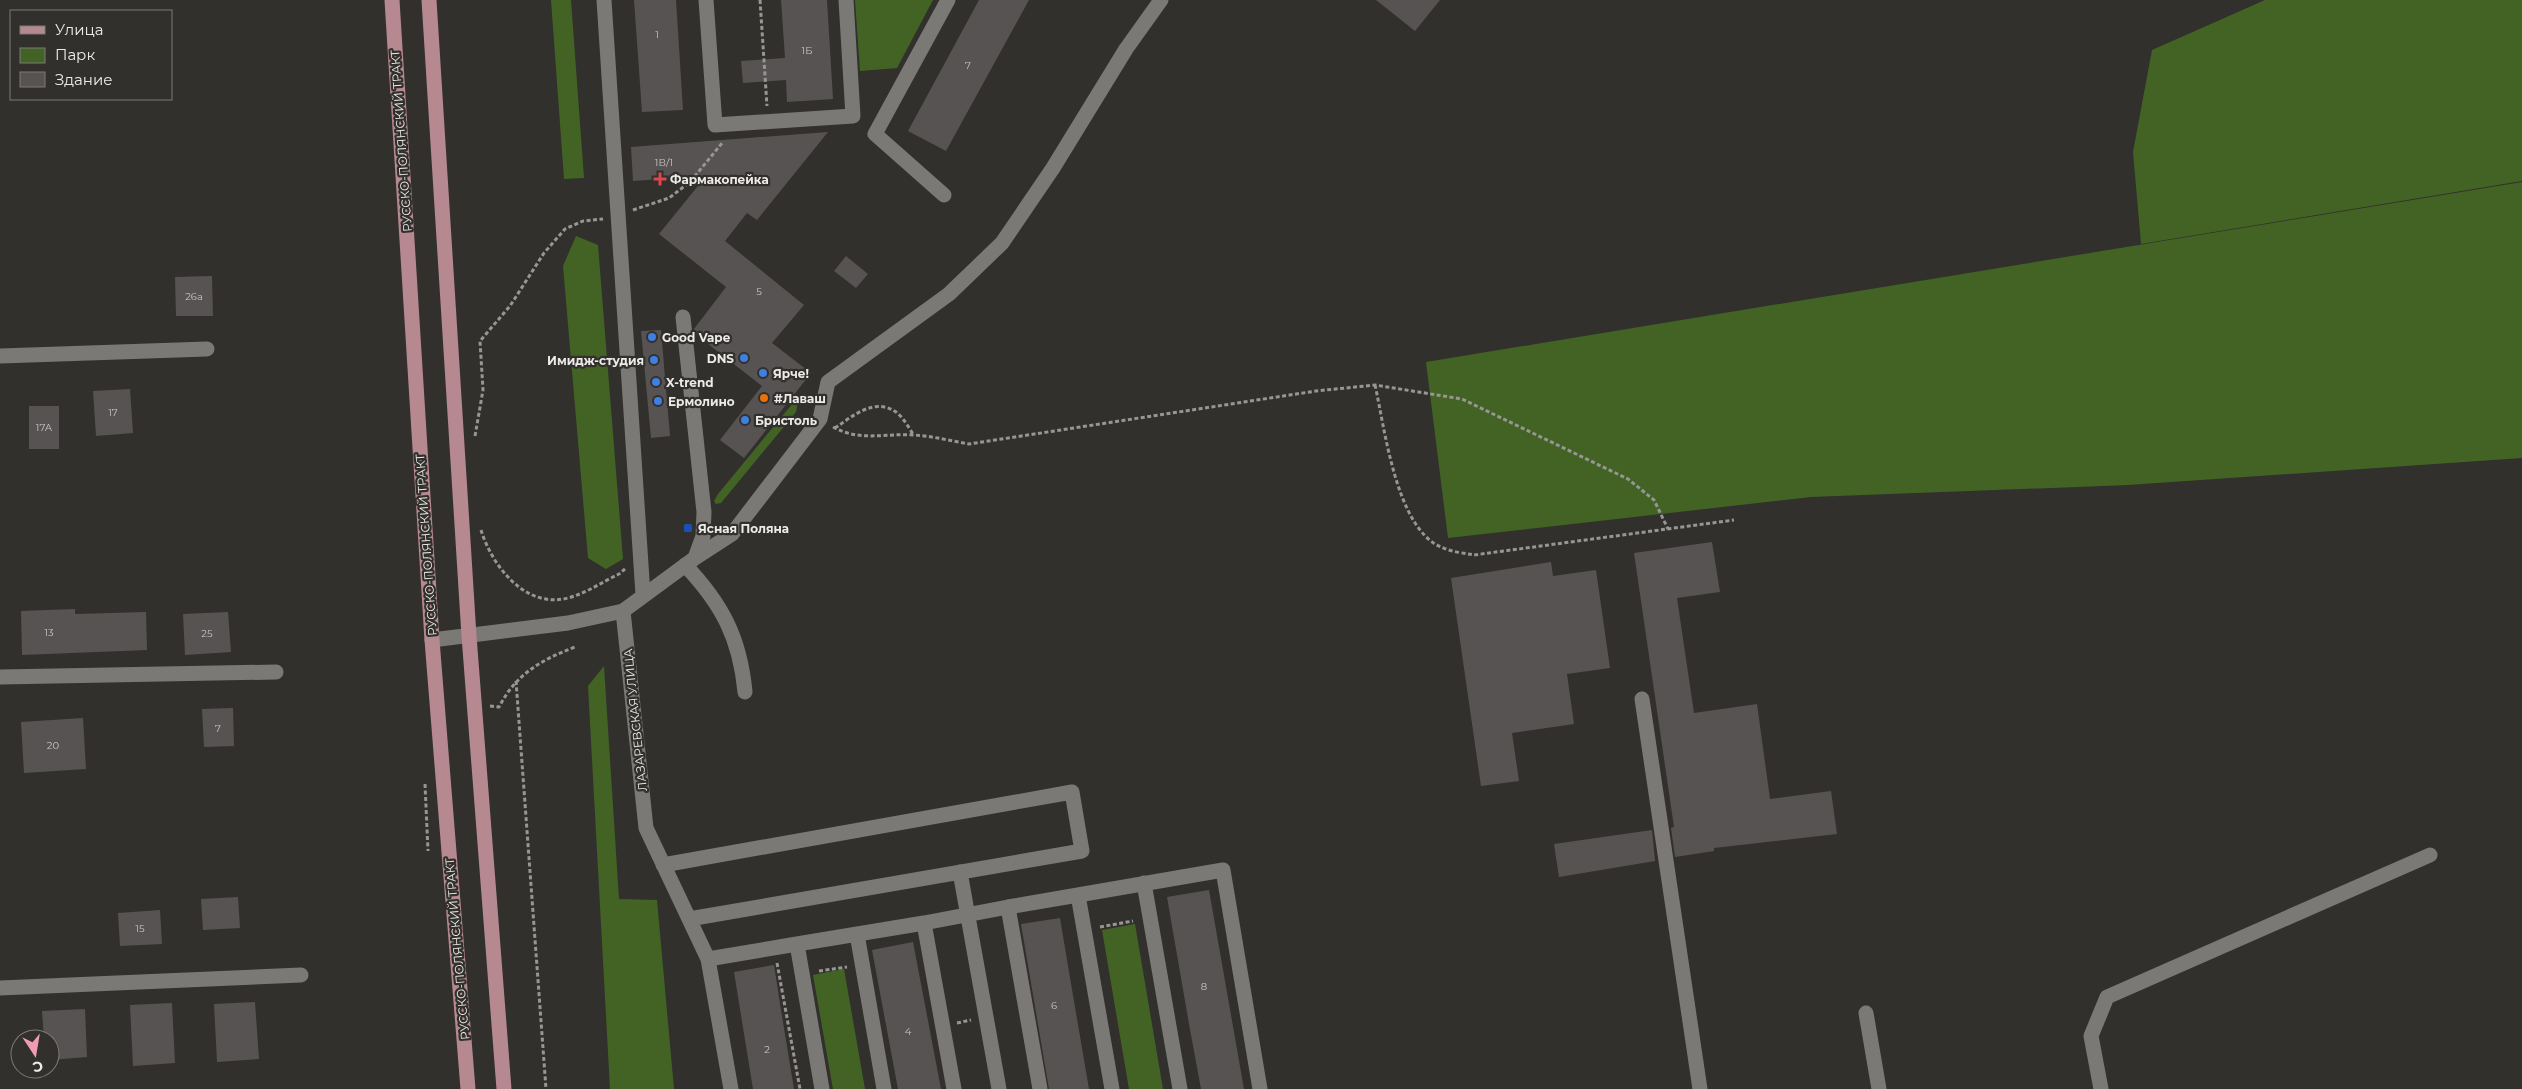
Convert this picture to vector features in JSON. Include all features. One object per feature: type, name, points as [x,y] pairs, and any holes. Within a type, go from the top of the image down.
[{"type":"main road","name":"РУССКО-ПОЛЯНСКИЙ ТРАКТ","points":[[392,0],[432,640],[468,1089]]},
{"type":"main road","points":[[429,0],[469,636],[504,1089]]},
{"type":"street","points":[[604,0],[644,595]]},
{"type":"street","points":[[706,0],[715,125],[853,116],[846,0]]},
{"type":"street","points":[[944,195],[875,134],[948,0]]},
{"type":"street","points":[[432,640],[568,623],[623,611],[690,561],[732,534],[820,419],[828,382],[948,294],[1002,242],[1053,168],[1126,49],[1161,0]]},
{"type":"street","points":[[683,317],[704,512],[703,536],[690,561]]},
{"type":"street","points":[[0,356],[207,349]]},
{"type":"street","points":[[690,561],[734,636],[742,662],[745,692]]},
{"type":"street","name":"ЛАЗАРЕВСКАЯ УЛИЦА","points":[[623,611],[646,828],[708,959],[731,1089]]},
{"type":"street","points":[[0,677],[276,672]]},
{"type":"street","points":[[1642,699],[1700,1089]]},
{"type":"street","points":[[663,865],[1072,792],[1082,851],[689,919]]},
{"type":"street","points":[[2101,1089],[2091,1036],[2107,997],[2430,854]]},
{"type":"street","points":[[708,959],[1223,870],[1260,1089]]},
{"type":"street","points":[[960,872],[999,1089]]},
{"type":"street","points":[[1144,884],[1180,1089]]},
{"type":"street","points":[[1078,895],[1112,1089]]},
{"type":"street","points":[[1008,907],[1040,1089]]},
{"type":"street","points":[[924,923],[954,1089]]},
{"type":"street","points":[[857,934],[884,1089]]},
{"type":"street","points":[[797,944],[822,1089]]},
{"type":"street","points":[[0,988],[301,975]]},
{"type":"street","points":[[1866,1013],[1879,1089]]},
{"type":"path","points":[[760,0],[768,121]]},
{"type":"path","points":[[475,437],[483,390],[480,342],[510,306],[544,253],[565,229],[583,221],[602,219],[669,198],[690,182],[723,142],[724,124]]},
{"type":"path","points":[[820,419],[845,433],[867,437],[914,435],[968,444],[1306,392],[1375,386],[1462,400],[1628,478],[1654,500],[1668,529]]},
{"type":"path","points":[[1375,386],[1400,497],[1420,532],[1441,547],[1474,555],[1734,520]]},
{"type":"path","points":[[835,428],[866,408],[883,407],[897,412],[914,435]]},
{"type":"path","points":[[480,521],[483,538],[501,569],[514,584],[532,594],[556,599],[571,597],[619,574],[628,565]]},
{"type":"path","points":[[487,706],[499,707],[516,681],[542,661],[575,647]]},
{"type":"path","points":[[516,681],[546,1089]]},
{"type":"path","points":[[1084,930],[1150,918]]},
{"type":"path","points":[[768,962],[777,960],[800,1089]]},
{"type":"path","points":[[780,978],[863,964]]},
{"type":"green space","points":[[551,0],[571,0],[584,178],[564,179]]},
{"type":"green space","points":[[855,0],[933,0],[897,68],[860,71]]},
{"type":"green space","points":[[2265,0],[2522,0],[2522,181],[2141,244],[2133,152],[2152,50]]},
{"type":"green space","points":[[2522,182],[2522,458],[2128,485],[1811,497],[1448,538],[1426,362]]},
{"type":"green space","points":[[576,236],[598,245],[623,559],[606,569],[588,558],[563,266]]},
{"type":"green space","points":[[798,402],[796,412],[721,503],[716,504],[714,501],[718,494],[793,403]]},
{"type":"green space","points":[[604,666],[619,899],[657,900],[674,1089],[610,1089],[588,686]]},
{"type":"green space","points":[[1135,924],[1163,1089],[1129,1089],[1102,930]]},
{"type":"green space","points":[[844,969],[865,1089],[833,1089],[813,975]]},
{"type":"building","points":[[634,0],[676,0],[683,110],[642,112]]},
{"type":"building","points":[[781,0],[827,0],[833,99],[787,102],[786,80],[743,83],[741,61],[785,58]]},
{"type":"building","points":[[979,0],[1029,0],[946,151],[908,131]]},
{"type":"building","points":[[1376,0],[1440,0],[1415,31]]},
{"type":"building","points":[[828,132],[757,220],[747,213],[725,241],[804,305],[772,343],[811,373],[744,458],[720,440],[762,386],[694,333],[694,329],[726,287],[659,234],[706,176],[633,181],[631,147]]},
{"type":"building","points":[[846,256],[868,274],[856,288],[834,271]]},
{"type":"building","points":[[212,276],[213,316],[176,316],[175,277]]},
{"type":"building","points":[[661,330],[670,436],[651,438],[641,331]]},
{"type":"building","points":[[130,389],[133,433],[96,436],[93,391]]},
{"type":"building","points":[[29,406],[59,406],[59,449],[29,449]]},
{"type":"building","points":[[1712,542],[1720,592],[1677,598],[1694,713],[1757,704],[1770,799],[1831,791],[1837,834],[1714,848],[1714,851],[1675,857],[1671,828],[1674,827],[1634,553]]},
{"type":"building","points":[[1551,562],[1553,576],[1596,570],[1610,668],[1567,674],[1574,724],[1512,733],[1519,781],[1481,786],[1451,578]]},
{"type":"building","points":[[75,609],[75,614],[146,612],[147,650],[22,655],[21,611]]},
{"type":"building","points":[[228,612],[231,652],[185,655],[183,614]]},
{"type":"building","points":[[233,708],[234,746],[204,747],[202,709]]},
{"type":"building","points":[[83,718],[86,769],[24,773],[21,722]]},
{"type":"building","points":[[1652,830],[1655,861],[1559,877],[1554,844]]},
{"type":"building","points":[[1209,890],[1244,1089],[1201,1089],[1189,1024],[1167,897]]},
{"type":"building","points":[[238,897],[240,928],[203,930],[201,899]]},
{"type":"building","points":[[160,910],[162,944],[120,946],[118,913]]},
{"type":"building","points":[[1060,918],[1089,1089],[1049,1089],[1021,924]]},
{"type":"building","points":[[913,942],[941,1089],[898,1089],[872,950]]},
{"type":"building","points":[[774,965],[794,1089],[753,1089],[734,972]]},
{"type":"building","points":[[255,1002],[259,1059],[217,1062],[214,1004]]},
{"type":"building","points":[[172,1003],[175,1063],[133,1066],[130,1005]]},
{"type":"building","points":[[85,1009],[87,1057],[60,1059],[60,1029],[43,1029],[42,1011]]},
{"type":"place","name":"Фармакопейка","points":[[660,179]]},
{"type":"place","name":"Good Vape","points":[[652,337]]},
{"type":"place","name":"DNS","points":[[744,358]]},
{"type":"place","name":"Имидж-студия","points":[[654,360]]},
{"type":"place","name":"Ярче!","points":[[763,373]]},
{"type":"place","name":"X-trend","points":[[656,382]]},
{"type":"place","name":"#Лаваш","points":[[764,398]]},
{"type":"place","name":"Ермолино","points":[[658,401]]},
{"type":"place","name":"Бристоль","points":[[745,420]]},
{"type":"place","name":"Ясная Поляна","points":[[688,528]]}]
